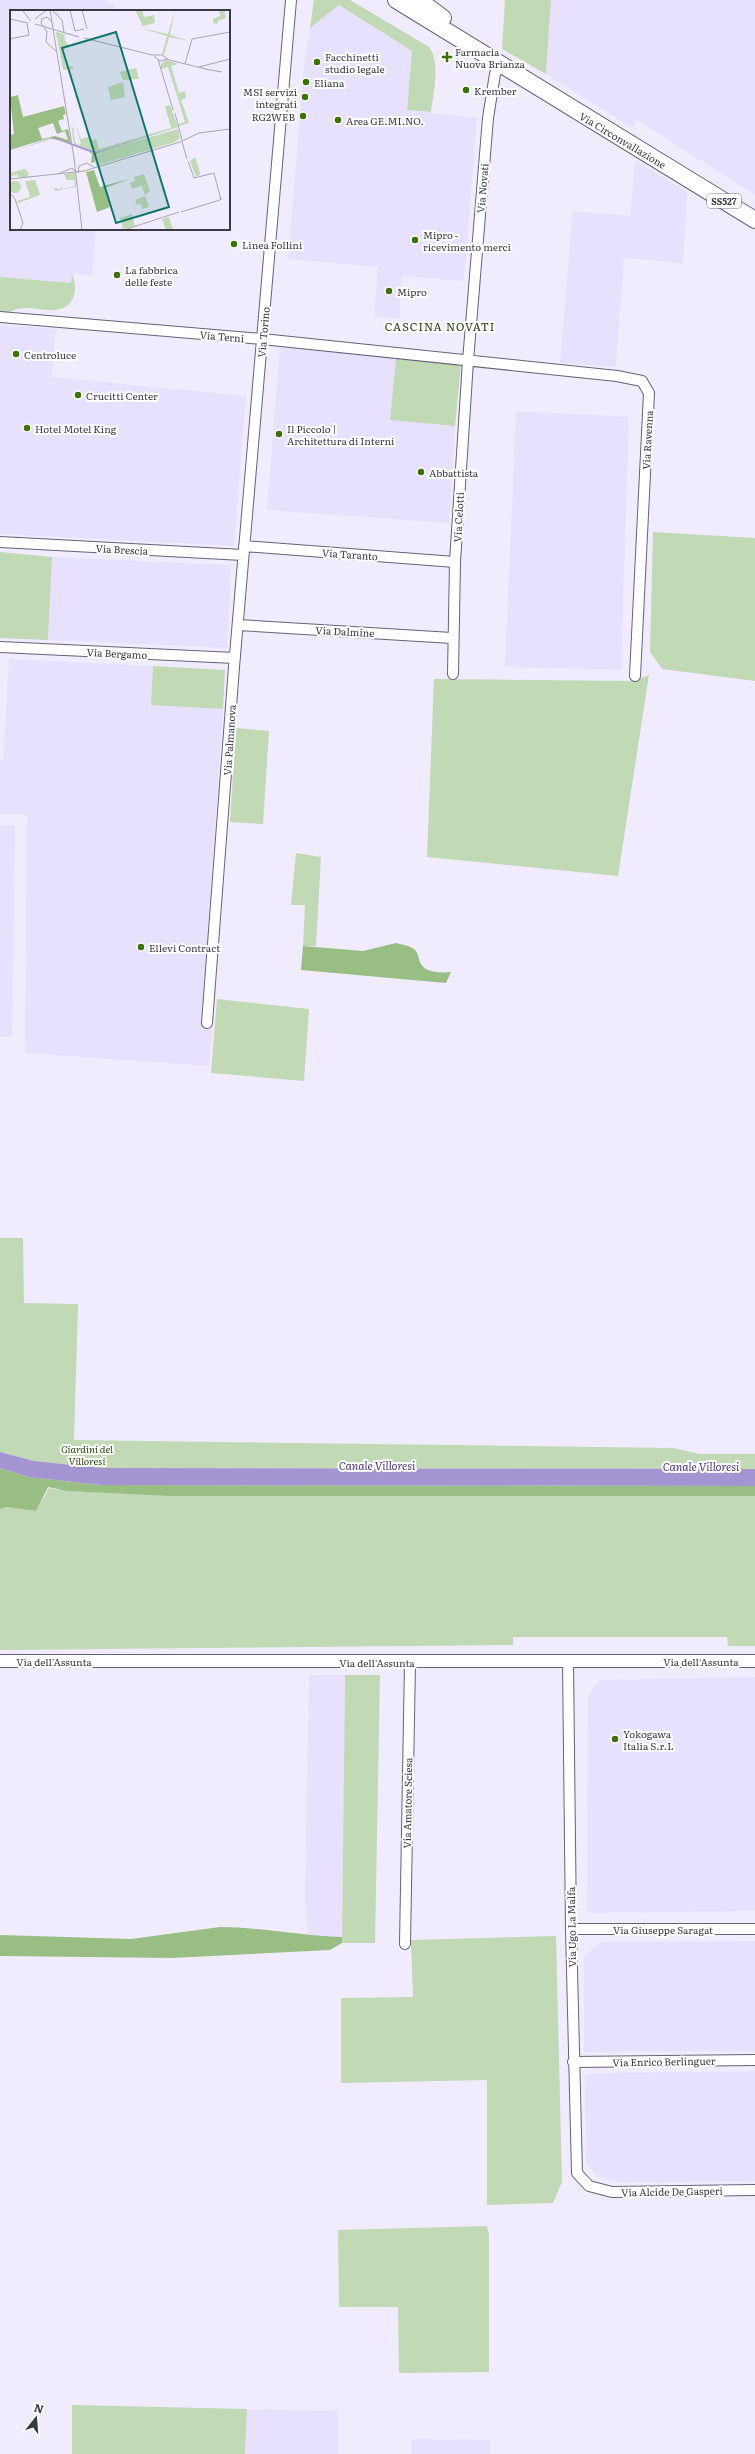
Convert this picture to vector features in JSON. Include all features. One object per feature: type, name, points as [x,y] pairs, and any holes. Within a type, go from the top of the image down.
[{"type":"main road","name":"Via Circonvallazione","points":[[396,0],[755,220]]},
{"type":"main road","name":"Via Circonvallazione","points":[[419,0],[496,61]]},
{"type":"street","name":"Via Torino","points":[[235,658],[292,2]]},
{"type":"street","name":"Via Novati","points":[[468,361],[488,118],[496,61]]},
{"type":"street","name":"Via Terni","points":[[0,317],[262,339],[468,361]]},
{"type":"street","name":"Via Celotti","points":[[452,674],[455,562],[468,361]]},
{"type":"street","name":"Via Ravenna","points":[[468,361],[637,379],[642,381],[649,393],[635,676]]},
{"type":"street","name":"Via Brescia","points":[[0,542],[244,551]]},
{"type":"street","name":"Via Taranto","points":[[244,551],[455,562]]},
{"type":"street","name":"Via Dalmine","points":[[238,625],[452,638]]},
{"type":"street","name":"Via Bergamo","points":[[0,647],[235,658]]},
{"type":"street","name":"Via Palmanova","points":[[207,1023],[235,658]]},
{"type":"street","name":"Via dell'Assunta","points":[[0,1661],[755,1661]]},
{"type":"street","name":"Via Amatore Sciesa","points":[[405,1944],[410,1662]]},
{"type":"street","name":"Via Ugo La Malfa","points":[[568,1662],[573,2062],[576,2166],[577,2173],[589,2186]]},
{"type":"street","name":"Via Giuseppe Saragat","points":[[571,1929],[755,1929]]},
{"type":"street","name":"Via Enrico Berlinguer","points":[[573,2062],[755,2060]]},
{"type":"street","name":"Via Alcide De Gasperi","points":[[589,2186],[612,2192],[755,2190]]},
{"type":"shaded area","points":[[0,0],[106,0],[107,3],[115,4],[115,10],[10,10],[10,230],[96,230],[92,275],[72,274],[71,283],[0,277]]},
{"type":"shaded area","points":[[551,0],[755,0],[755,195],[637,120],[632,128],[546,74]]},
{"type":"shaded area","points":[[339,5],[412,51],[407,110],[477,118],[464,281],[402,276],[399,319],[374,316],[378,267],[288,259],[305,57],[310,28]]},
{"type":"shaded area","points":[[635,160],[687,192],[683,263],[624,258],[616,367],[560,363],[573,211],[630,216]]},
{"type":"shaded area","points":[[0,325],[56,329],[50,392],[52,377],[246,396],[234,546],[0,534]]},
{"type":"shaded area","points":[[280,347],[396,359],[390,420],[455,426],[449,523],[267,510]]},
{"type":"shaded area","points":[[516,411],[629,417],[621,670],[505,667]]},
{"type":"shaded area","points":[[52,557],[231,565],[227,648],[48,640]]},
{"type":"shaded area","points":[[9,659],[153,666],[151,705],[223,709],[202,1023],[213,1023],[209,1066],[25,1053],[27,814],[0,814],[0,761],[3,761]]},
{"type":"shaded area","points":[[0,825],[15,825],[12,1037],[0,1037]]},
{"type":"shaded area","points":[[0,1452],[34,1461],[101,1468],[755,1469],[755,1486],[100,1485],[29,1477],[0,1468]]},
{"type":"shaded area","points":[[309,1675],[345,1675],[342,1937],[308,1936],[305,1899]]},
{"type":"shaded area","points":[[755,1677],[755,1911],[587,1913],[588,1696],[600,1680]]},
{"type":"shaded area","points":[[755,1941],[755,2051],[584,2052],[584,1956],[600,1942]]},
{"type":"shaded area","points":[[755,2071],[755,2181],[622,2183],[599,2177],[586,2164],[585,2076],[593,2073]]},
{"type":"shaded area","points":[[247,2409],[338,2411],[338,2454],[245,2454]]},
{"type":"shaded area","points":[[411,2439],[490,2440],[490,2454],[411,2454]]},
{"type":"green space","points":[[314,0],[350,0],[429,47],[433,53],[435,61],[435,78],[431,112],[407,110],[412,51],[339,5],[310,28]]},
{"type":"green space","points":[[505,0],[551,0],[546,74],[502,49]]},
{"type":"green space","points":[[72,274],[75,284],[75,292],[71,302],[66,307],[53,310],[21,308],[6,313],[0,313],[0,277],[71,283]]},
{"type":"green space","points":[[396,359],[461,365],[455,426],[390,420]]},
{"type":"green space","points":[[653,532],[755,538],[755,681],[662,669],[650,652]]},
{"type":"green space","points":[[0,552],[52,557],[48,640],[0,638]]},
{"type":"green space","points":[[153,666],[225,670],[223,709],[151,705]]},
{"type":"green space","points":[[649,675],[618,876],[427,857],[434,679],[635,681]]},
{"type":"green space","points":[[236,728],[269,731],[263,824],[230,822]]},
{"type":"green space","points":[[296,853],[321,857],[316,946],[303,946],[305,905],[291,905]]},
{"type":"green space","points":[[396,943],[413,948],[417,953],[423,967],[430,971],[451,972],[446,983],[301,970],[303,946],[363,951]]},
{"type":"green space","points":[[217,999],[309,1009],[304,1081],[211,1073]]},
{"type":"green space","name":"Giardini del Villoresi","points":[[0,1238],[23,1238],[24,1303],[78,1304],[74,1440],[673,1448],[700,1454],[755,1454],[755,1469],[101,1468],[34,1461],[0,1452]]},
{"type":"green space","points":[[0,1468],[29,1477],[100,1485],[755,1486],[755,1496],[167,1496],[67,1491],[48,1487],[36,1511],[6,1507],[0,1509]]},
{"type":"green space","points":[[49,1488],[67,1491],[167,1496],[755,1496],[755,1646],[728,1646],[727,1637],[513,1637],[513,1645],[0,1650],[0,1509],[6,1507],[36,1511]]},
{"type":"green space","points":[[345,1675],[380,1675],[375,1943],[342,1943]]},
{"type":"green space","points":[[220,1927],[251,1928],[342,1937],[342,1943],[330,1950],[172,1958],[0,1956],[0,1935],[131,1939]]},
{"type":"green space","points":[[556,1936],[562,2182],[553,2203],[487,2205],[487,2080],[341,2083],[341,1998],[413,1997],[411,1940]]},
{"type":"green space","points":[[487,2226],[489,2235],[489,2372],[399,2373],[398,2307],[339,2307],[338,2230]]},
{"type":"green space","points":[[72,2405],[247,2409],[245,2454],[72,2454]]},
{"type":"place","name":"Farmacia Nuova Brianza","points":[[447,57]]},
{"type":"place","name":"Facchinetti studio legale","points":[[317,62]]},
{"type":"place","name":"Eliana","points":[[306,82]]},
{"type":"place","name":"Krember","points":[[466,90]]},
{"type":"place","name":"MSI servizi integrati","points":[[305,97]]},
{"type":"place","name":"RG2WEB","points":[[303,116]]},
{"type":"place","name":"Area GE.MI.NO.","points":[[338,120]]},
{"type":"place","name":"Mipro - ricevimento merci","points":[[415,240]]},
{"type":"place","name":"Linea Follini","points":[[234,244]]},
{"type":"place","name":"La fabbrica delle feste","points":[[117,275]]},
{"type":"place","name":"Mipro","points":[[389,291]]},
{"type":"place","name":"Centroluce","points":[[16,354]]},
{"type":"place","name":"Crucitti Center","points":[[78,395]]},
{"type":"place","name":"Hotel Motel King","points":[[27,428]]},
{"type":"place","name":"Il Piccolo | Architettura di Interni","points":[[279,434]]},
{"type":"place","name":"Abbattista","points":[[421,472]]},
{"type":"place","name":"Ellevi Contract","points":[[141,947]]},
{"type":"place","name":"Yokogawa Italia S.r.L","points":[[615,1739]]},
{"type":"district","name":"CASCINA NOVATI","points":[[440,326]]},
{"type":"water label","name":"Canale Villoresi","points":[[377,1465]]},
{"type":"water label","name":"Canale Villoresi","points":[[701,1466]]}]
